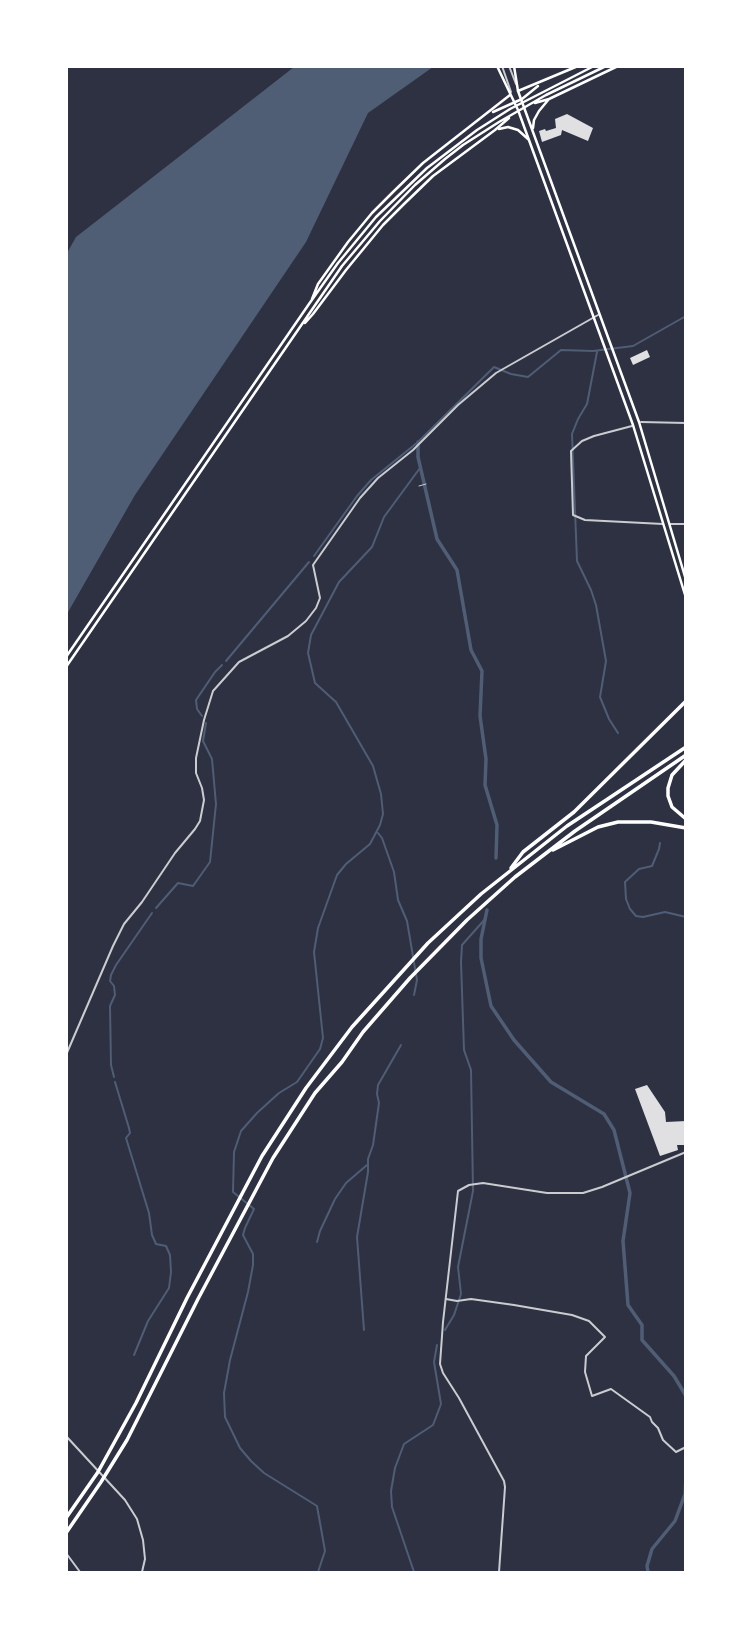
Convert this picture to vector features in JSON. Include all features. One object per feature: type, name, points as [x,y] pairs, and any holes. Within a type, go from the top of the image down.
[{"type":"highway","points":[[508,872],[523,852],[573,812],[685,701]]},
{"type":"highway","points":[[668,718],[685,706]]},
{"type":"highway","points":[[66,1518],[98,1472],[118,1436],[262,1156],[306,1088],[352,1027],[428,943],[481,894],[567,827],[685,747]]},
{"type":"highway","points":[[685,758],[672,775],[668,796],[672,807],[685,819]]},
{"type":"highway","points":[[66,1533],[127,1440],[255,1189],[278,1150],[315,1093],[363,1032],[410,978],[467,920],[542,856],[654,776],[685,758]]},
{"type":"highway","points":[[542,856],[597,827],[618,822],[650,822],[685,828]]},
{"type":"main road","points":[[500,66],[633,425],[685,598]]},
{"type":"main road","points":[[511,66],[639,422],[685,580]]},
{"type":"main road","points":[[518,91],[578,66]]},
{"type":"main road","points":[[66,657],[338,263],[376,217],[442,155],[510,108],[594,66]]},
{"type":"main road","points":[[66,667],[342,266],[380,221],[445,159],[499,122],[546,95],[606,66]]},
{"type":"main road","points":[[300,328],[376,234],[433,176],[518,110],[549,99],[618,66]]},
{"type":"main road","points":[[486,115],[522,99],[540,83]]},
{"type":"main road","points":[[310,304],[324,275],[372,213],[423,163],[510,95]]},
{"type":"main road","points":[[533,128],[534,120],[549,99]]},
{"type":"main road","points":[[495,130],[514,128],[528,139]]},
{"type":"main road","points":[[633,425],[639,422]]},
{"type":"street","points":[[500,66],[515,103]]},
{"type":"street","points":[[66,1055],[124,924],[200,821],[204,800],[196,773],[196,758],[204,720],[214,691],[239,662],[288,636],[311,615],[320,598],[313,565],[359,498],[378,478],[414,450],[458,405],[496,373],[599,314]]},
{"type":"street","points":[[639,422],[685,423]]},
{"type":"street","points":[[633,425],[594,436],[571,452],[573,515],[585,520],[663,524]]},
{"type":"street","points":[[669,524],[685,524]]},
{"type":"street","points":[[499,1573],[504,1481],[443,1373],[440,1356],[457,1196],[460,1189],[483,1183],[547,1193],[583,1193],[685,1152]]},
{"type":"street","points":[[445,1299],[471,1299],[514,1305],[572,1315],[589,1321],[605,1337],[586,1356],[584,1371],[592,1396],[611,1389],[650,1417],[663,1440],[676,1452],[685,1447]]},
{"type":"street","points":[[66,1436],[125,1500],[137,1519],[145,1559],[142,1573]]},
{"type":"street","points":[[66,1553],[80,1573]]},
{"type":"lane","points":[[419,486],[426,484]]},
{"type":"water","points":[[294,67],[433,67],[368,113],[306,242],[135,495],[67,614],[67,253],[76,237]]},
{"type":"building","points":[[567,114],[593,128],[588,141],[562,130],[561,135],[542,142],[539,131],[556,128],[555,119]]},
{"type":"building","points":[[647,350],[650,357],[633,365],[630,358]]},
{"type":"building","points":[[647,1085],[665,1112],[666,1122],[686,1121],[686,1145],[677,1145],[678,1150],[660,1156],[635,1089]]},
{"type":"waterway","points":[[314,556],[371,480],[418,442],[494,367],[528,377],[561,350],[593,351],[633,346],[686,316]]},
{"type":"waterway","points":[[597,352],[587,404],[572,434],[577,561],[596,605],[606,661],[600,697],[618,733]]},
{"type":"waterway","points":[[418,442],[418,457],[437,539],[457,570],[471,650],[482,671],[480,716],[486,759],[485,785],[497,825],[496,858]]},
{"type":"waterway","points":[[318,1572],[325,1551],[317,1506],[264,1473],[251,1461],[240,1448],[225,1417],[224,1393],[230,1360],[253,1265],[253,1254],[243,1235],[254,1209],[233,1192],[234,1152],[241,1131],[279,1093],[297,1082],[320,1049],[323,1038],[314,952],[318,928],[337,875],[370,844],[383,814],[381,794],[373,766],[336,702],[315,683],[308,653],[311,635],[339,582],[372,547],[384,517],[420,468]]},
{"type":"waterway","points":[[226,661],[309,562]]},
{"type":"waterway","points":[[202,716],[197,709],[196,700],[222,665]]},
{"type":"waterway","points":[[156,908],[178,883],[193,886],[210,862],[216,804],[212,759],[203,741],[206,723]]},
{"type":"waterway","points":[[378,833],[394,872],[398,900],[407,921],[417,980],[414,995]]},
{"type":"waterway","points":[[660,843],[652,866],[639,869],[625,882],[626,899],[636,916],[665,912],[686,917]]},
{"type":"waterway","points":[[487,910],[481,939],[481,958],[491,1006],[514,1040],[551,1082],[604,1114],[614,1130],[630,1193],[623,1241],[628,1305],[642,1325],[642,1340],[674,1376],[686,1396]]},
{"type":"waterway","points":[[114,1077],[111,1065],[110,1006],[115,995],[110,981],[111,975],[152,913]]},
{"type":"waterway","points":[[445,1330],[454,1315],[461,1294],[458,1267],[473,1191],[471,1070],[464,1050],[462,945],[486,918]]},
{"type":"waterway","points":[[364,1330],[357,1237],[379,1103],[378,1085],[401,1045]]},
{"type":"waterway","points":[[115,1082],[129,1128],[130,1133],[126,1138],[149,1213],[152,1235],[156,1244],[166,1246],[170,1255],[169,1288],[148,1321],[134,1355]]},
{"type":"waterway","points":[[317,1242],[335,1199],[346,1183],[367,1165]]},
{"type":"waterway","points":[[414,1572],[392,1507],[391,1491],[395,1468],[404,1444],[433,1425],[441,1404],[434,1362],[437,1345]]},
{"type":"waterway","points":[[648,1572],[652,1549],[675,1521],[685,1494],[686,1477]]}]
